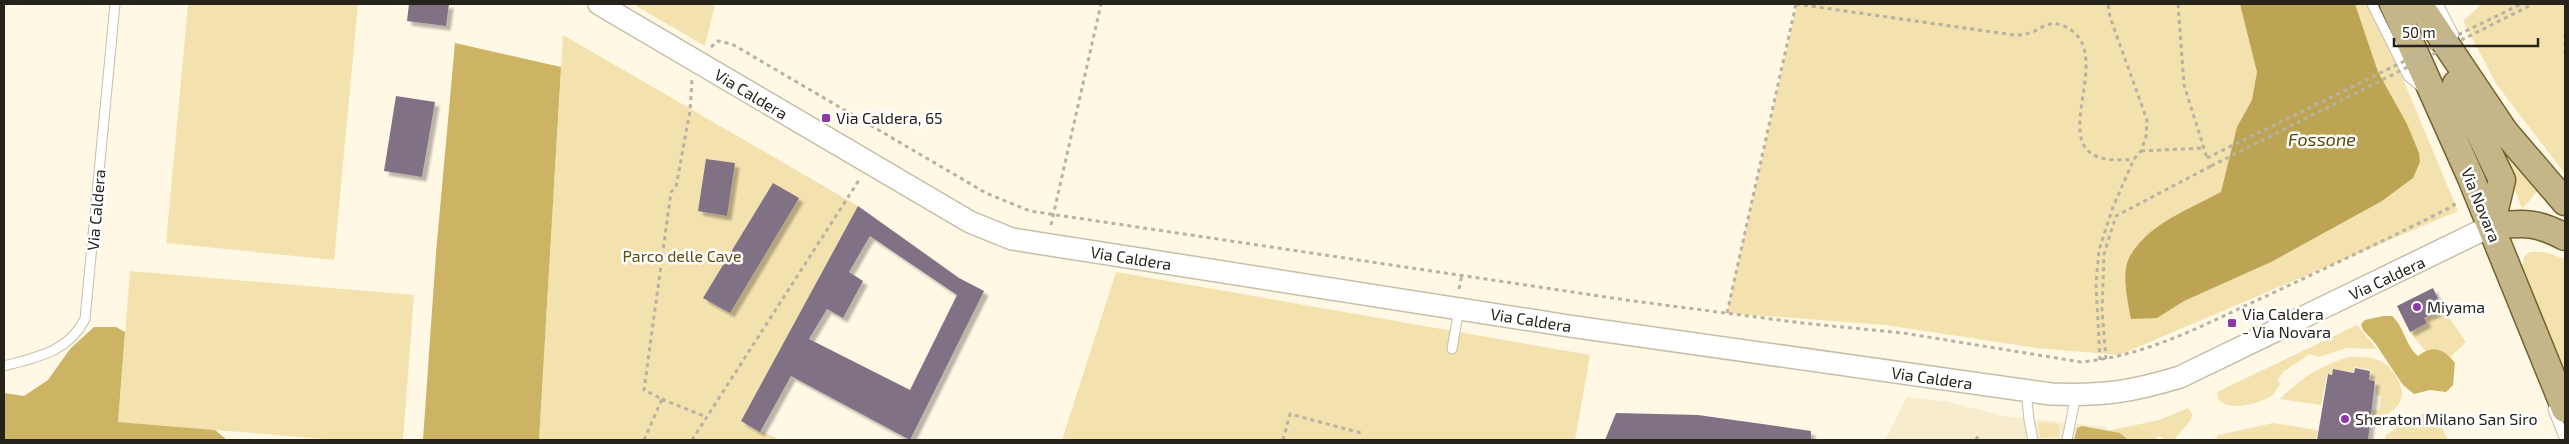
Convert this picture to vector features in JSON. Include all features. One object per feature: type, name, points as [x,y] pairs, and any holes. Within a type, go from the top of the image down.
[{"type":"main road","name":"Via Novara","points":[[2393,4],[2430,56],[2437,101],[2491,226],[2556,402]]},
{"type":"main road","points":[[2426,6],[2430,56],[2502,180],[2491,226],[2527,223],[2546,227],[2565,238]]},
{"type":"main road","points":[[2426,6],[2475,88],[2505,132],[2565,202]]},
{"type":"street","name":"Via Caldera","points":[[599,4],[970,222],[1012,239],[1458,302],[2026,391],[2098,395],[2140,389],[2180,377],[2491,226]]},
{"type":"lane","name":"Via Caldera","points":[[4,366],[45,355],[72,340],[85,319],[115,4]]},
{"type":"lane","points":[[2372,4],[2408,76],[2437,101]]},
{"type":"lane","points":[[2498,269],[2516,314]]},
{"type":"lane","points":[[1452,349],[1458,302]]},
{"type":"lane","points":[[2026,391],[2029,420],[2034,440]]},
{"type":"lane","points":[[2067,440],[2076,395]]},
{"type":"lane","points":[[2556,402],[2565,440]]},
{"type":"path","points":[[1050,230],[1052,214],[1101,4]]},
{"type":"path","points":[[1727,313],[1796,4],[2014,35],[2030,34],[2044,24],[2061,25],[2076,35],[2085,49],[2088,70],[2079,120],[2079,134],[2086,147],[2096,156],[2112,161],[2134,159]]},
{"type":"path","points":[[2100,360],[2096,284],[2098,250],[2113,207],[2134,159],[2141,151],[2146,136],[2147,120],[2110,17],[2108,4]]},
{"type":"path","points":[[2178,4],[2184,85],[2207,158],[2521,4]]},
{"type":"path","points":[[2106,359],[2102,311],[2104,254],[2116,216],[2211,166],[2533,4]]},
{"type":"path","points":[[2565,34],[2565,54]]},
{"type":"path","points":[[709,48],[718,41],[732,44],[986,193],[1030,211],[1727,313],[1903,333],[2081,362],[2106,359],[2159,346],[2453,206]]},
{"type":"path","points":[[693,74],[690,111],[676,187],[671,192],[644,390],[706,417]]},
{"type":"path","points":[[2141,151],[2203,148]]},
{"type":"path","points":[[692,440],[869,164]]},
{"type":"path","points":[[1458,302],[1462,275]]},
{"type":"path","points":[[644,440],[662,399]]},
{"type":"path","points":[[1283,440],[1290,414],[1361,433]]},
{"type":"path","points":[[1976,440],[1978,436]]},
{"type":"shaded area","points":[[455,43],[561,67],[539,440],[423,440],[436,253]]},
{"type":"shaded area","points":[[2392,316],[2400,326],[2410,347],[2418,356],[2423,352],[2433,349],[2447,354],[2455,363],[2453,385],[2446,392],[2430,390],[2414,394],[2403,385],[2375,343],[2363,330],[2361,324],[2365,320]]},
{"type":"shaded area","points":[[94,327],[116,327],[125,332],[118,422],[215,430],[227,440],[4,440],[4,393],[24,396],[48,380],[70,349]]},
{"type":"shaded area","points":[[1907,397],[1944,401],[2004,416],[2107,427],[2104,440],[1885,440]]},
{"type":"shaded area","points":[[2082,426],[2120,433],[2128,440],[2074,440],[2077,428]]},
{"type":"green space","points":[[188,4],[358,4],[334,260],[166,243]]},
{"type":"green space","points":[[633,4],[715,4],[705,46]]},
{"type":"green space","points":[[1797,4],[2366,4],[2395,60],[2458,211],[2119,355],[2037,348],[1885,325],[1727,313]]},
{"type":"green space","points":[[2482,4],[2565,4],[2565,174],[2497,85],[2463,21]]},
{"type":"green space","name":"Parco delle Cave","points":[[563,35],[858,206],[741,421],[780,440],[539,440]]},
{"type":"green space","points":[[2512,153],[2540,188],[2522,209],[2503,157]]},
{"type":"green space","points":[[2530,252],[2545,252],[2565,259],[2565,381],[2522,268],[2524,257]]},
{"type":"green space","points":[[130,271],[414,295],[403,440],[338,440],[118,422]]},
{"type":"green space","points":[[1116,272],[1590,355],[1575,440],[1062,440]]},
{"type":"green space","points":[[2443,309],[2466,342],[2439,368],[2410,332],[2427,323],[2424,318]]},
{"type":"green space","points":[[2357,325],[2377,349],[2347,348],[2319,357],[2310,354],[2284,371],[2278,379],[2280,385],[2270,397],[2243,406],[2229,405],[2218,399],[2217,392]]},
{"type":"green space","points":[[2348,357],[2382,361],[2392,370],[2402,391],[2401,400],[2395,409],[2381,418],[2371,419],[2372,410],[2379,410],[2381,396],[2376,395],[2376,381],[2370,379],[2371,370],[2354,367],[2353,372],[2333,369],[2332,374],[2327,374],[2321,405],[2280,399],[2311,374],[2329,364]]},
{"type":"green space","points":[[2188,408],[2192,414],[2191,420],[2174,440],[2166,440],[2159,436],[2155,440],[2105,440],[2107,431],[2159,420]]},
{"type":"green space","points":[[2422,414],[2435,420],[2448,440],[2385,440],[2386,435],[2416,415]]},
{"type":"green space","points":[[2038,422],[2058,424],[2059,436],[2040,438]]},
{"type":"green space","points":[[2273,423],[2318,430],[2316,440],[2216,440],[2218,435]]},
{"type":"water","name":"Fossone","points":[[2240,4],[2355,4],[2378,72],[2407,124],[2419,153],[2420,162],[2413,178],[2382,201],[2271,262],[2184,301],[2157,318],[2131,319],[2126,288],[2126,272],[2129,258],[2137,246],[2170,219],[2221,192],[2237,127],[2252,100],[2257,72]]},
{"type":"building","points":[[409,4],[449,4],[446,26],[407,21]]},
{"type":"building","points":[[396,96],[435,102],[422,177],[384,171]]},
{"type":"building","points":[[706,159],[735,163],[727,216],[698,211]]},
{"type":"building","points":[[773,183],[799,198],[730,313],[703,298]]},
{"type":"building","points":[[858,206],[959,278],[984,291],[910,440],[791,376],[760,432],[741,421]],"holes":[[[870,236],[957,295],[910,390],[809,339],[827,309],[843,318],[863,281],[849,272]]]},
{"type":"building","points":[[2433,288],[2443,309],[2424,318],[2427,323],[2410,332],[2397,306]]},
{"type":"building","name":"Sheraton Milano San Siro","points":[[2355,368],[2370,371],[2369,380],[2375,381],[2368,440],[2317,440],[2328,374],[2332,375],[2333,369],[2354,373]]},
{"type":"building","points":[[1616,413],[1698,415],[1811,431],[1811,440],[1605,440]]},
{"type":"place","name":"Via Caldera, 65","points":[[826,118]]},
{"type":"place","name":"Miyama","points":[[2417,307]]},
{"type":"place","name":"Via Caldera - Via Novara","points":[[2232,323]]},
{"type":"place","name":"Sheraton Milano San Siro","points":[[2345,419]]}]
